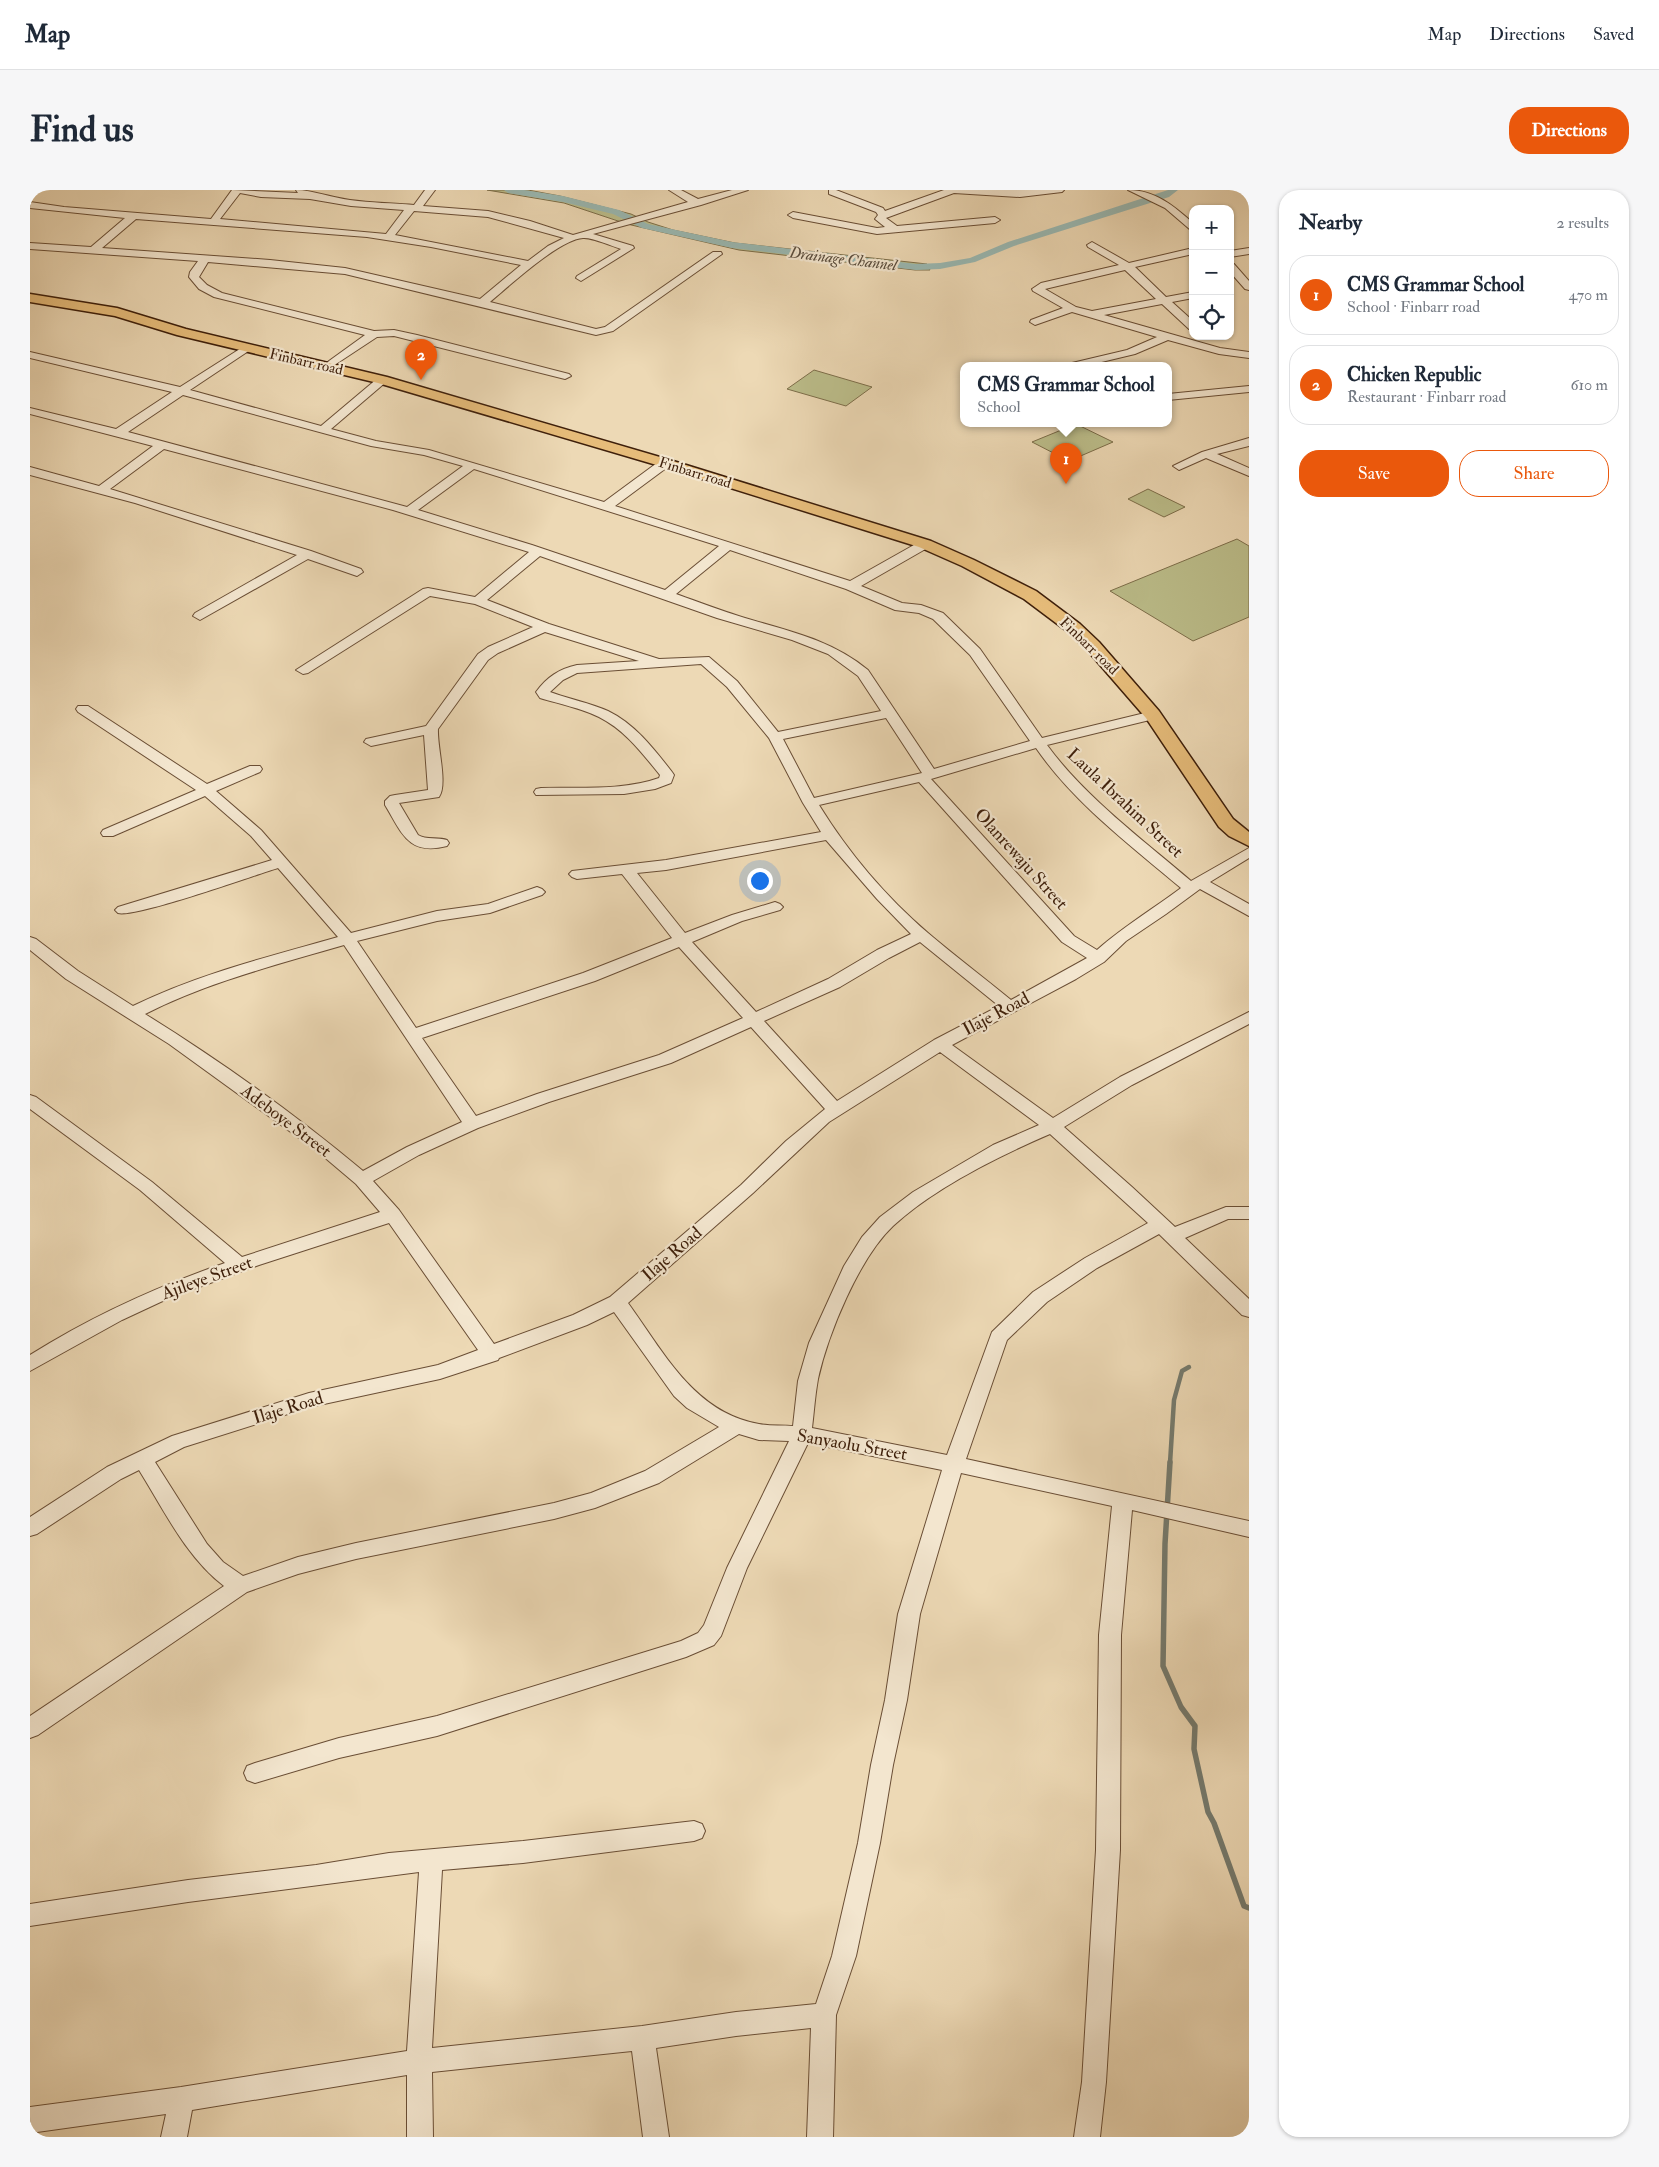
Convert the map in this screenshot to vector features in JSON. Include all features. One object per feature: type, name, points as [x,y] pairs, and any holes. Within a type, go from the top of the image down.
[{"type":"main road","name":"Finbarr road","points":[[30,293],[123,308],[190,328],[333,363],[670,458],[941,542],[1005,572],[1040,592],[1056,603],[1104,645],[1162,715],[1224,801],[1249,828]]},
{"type":"main road","name":"Finbarr road","points":[[30,298],[117,312],[182,332],[450,396],[924,544],[968,562],[1021,590],[1060,617],[1093,646],[1153,715],[1226,823],[1249,840]]},
{"type":"street","points":[[214,221],[239,190],[261,194],[310,196],[374,205],[488,214],[629,248],[581,278]]},
{"type":"street","points":[[301,190],[310,196]]},
{"type":"street","points":[[389,237],[430,190]]},
{"type":"street","points":[[674,190],[698,203]]},
{"type":"street","points":[[482,302],[529,264],[554,247],[578,236],[625,221],[743,190]]},
{"type":"street","points":[[896,230],[880,218],[883,215],[954,190],[998,195],[1035,194],[1059,190]]},
{"type":"street","points":[[832,192],[880,210],[883,215]]},
{"type":"street","points":[[1139,192],[1168,206],[1189,226]]},
{"type":"street","points":[[30,205],[64,210],[389,237],[529,264]]},
{"type":"street","points":[[94,250],[134,215]]},
{"type":"street","points":[[793,215],[877,231],[994,220]]},
{"type":"street","points":[[1092,245],[1126,265],[1189,323]]},
{"type":"street","points":[[30,246],[205,258],[345,271],[482,302],[586,330],[603,332],[637,311],[716,254]]},
{"type":"street","points":[[1234,253],[1249,251]]},
{"type":"street","points":[[1189,252],[1045,285],[1037,290],[1072,309],[1219,352],[1249,355]]},
{"type":"street","points":[[205,258],[195,272],[194,277],[203,287],[218,296],[374,334],[403,334],[565,376]]},
{"type":"street","points":[[1234,270],[1249,287]]},
{"type":"street","points":[[1237,289],[1249,291]]},
{"type":"street","points":[[1093,314],[1189,295]]},
{"type":"street","points":[[1035,322],[1072,309]]},
{"type":"street","points":[[333,363],[374,334]]},
{"type":"street","points":[[1089,362],[1131,352],[1165,337]]},
{"type":"street","points":[[1207,340],[1219,352]]},
{"type":"street","points":[[120,432],[246,348]]},
{"type":"street","name":"Laula Ibrahim Street","points":[[30,354],[182,391],[375,444],[418,450],[607,506],[851,586],[900,607],[921,609],[938,616],[975,652],[1038,743],[1065,776],[1126,834],[1194,885],[1249,911]]},
{"type":"street","points":[[324,429],[382,380]]},
{"type":"street","points":[[1172,397],[1249,389]]},
{"type":"street","name":"Olanrewaju Street","points":[[30,410],[120,432],[409,511],[667,595],[756,627],[824,646],[856,665],[864,673],[891,713],[926,775],[1068,939],[1098,958]]},
{"type":"street","points":[[1179,466],[1206,454],[1249,442]]},
{"type":"street","points":[[102,489],[162,445]]},
{"type":"street","points":[[1206,454],[1249,472]]},
{"type":"street","points":[[607,506],[665,463]]},
{"type":"street","points":[[409,511],[472,466]]},
{"type":"street","points":[[30,471],[102,489],[307,554],[357,572]]},
{"type":"street","points":[[851,586],[924,544]]},
{"type":"street","points":[[667,595],[727,546]]},
{"type":"street","points":[[478,601],[537,552]]},
{"type":"street","points":[[200,616],[307,554]]},
{"type":"street","points":[[303,670],[428,592],[478,601],[544,626],[657,662]]},
{"type":"street","points":[[442,843],[418,842],[412,838],[392,805],[392,801],[434,794],[436,789],[430,742],[432,729],[483,657],[544,626]]},
{"type":"street","points":[[541,792],[597,791],[647,786],[666,780],[667,775],[623,726],[599,712],[546,695],[543,692],[548,684],[566,672],[657,662],[698,660],[709,662],[732,684],[776,737],[810,803],[830,835],[882,896],[921,935],[1010,1007]]},
{"type":"street","points":[[83,709],[206,790],[256,833],[347,940],[472,1124]]},
{"type":"street","points":[[776,737],[891,713]]},
{"type":"street","points":[[810,803],[926,775],[1038,743],[1153,715]]},
{"type":"street","points":[[371,742],[432,729]]},
{"type":"street","points":[[108,833],[255,770]]},
{"type":"street","points":[[577,874],[666,865],[830,835]]},
{"type":"street","name":"Ilaje Road","points":[[30,1528],[114,1473],[179,1441],[216,1432],[309,1400],[440,1372],[491,1355],[580,1320],[616,1302],[747,1189],[792,1145],[824,1118],[940,1044],[1070,975],[1098,958],[1120,938],[1161,911],[1194,885],[1249,852]]},
{"type":"street","points":[[123,910],[186,893],[238,874],[282,862]]},
{"type":"street","points":[[626,869],[681,939],[836,1111]]},
{"type":"street","points":[[131,1014],[173,992],[208,980],[437,916],[490,908],[537,892]]},
{"type":"street","points":[[413,1035],[589,977],[737,918],[775,908]]},
{"type":"street","points":[[362,1180],[413,1151],[472,1124],[543,1098],[665,1058],[753,1020],[834,983],[883,954],[921,935]]},
{"type":"street","name":"Adeboye Street","points":[[30,942],[72,975],[175,1040],[323,1148],[362,1180],[393,1215],[491,1355]]},
{"type":"street","points":[[255,1773],[339,1748],[437,1726],[686,1648],[706,1639],[718,1619],[737,1568],[802,1434],[808,1381],[818,1343],[853,1266],[868,1242],[886,1222],[919,1196],[999,1149],[1052,1126],[1126,1080],[1247,1021]]},
{"type":"street","points":[[940,1044],[1052,1126],[1126,1191],[1249,1310]]},
{"type":"street","points":[[30,1102],[146,1186],[240,1265]]},
{"type":"street","points":[[820,2137],[824,2015],[844,1956],[869,1843],[882,1765],[896,1700],[908,1614],[954,1464],[999,1338],[1040,1297],[1091,1263],[1166,1231],[1226,1213],[1249,1213]]},
{"type":"street","name":"Ajileye Street","points":[[30,1364],[50,1350],[129,1309],[206,1276],[393,1215]]},
{"type":"street","name":"Sanyaolu Street","points":[[616,1302],[681,1391],[709,1414],[737,1426],[760,1432],[802,1434],[954,1464],[1131,1503],[1183,1512],[1249,1529]]},
{"type":"street","points":[[30,1728],[240,1586],[298,1566],[356,1551],[554,1511],[595,1500],[652,1477],[737,1426]]},
{"type":"street","points":[[143,1458],[200,1550],[216,1568],[240,1586]]},
{"type":"street","points":[[1088,2137],[1094,2082],[1108,1850],[1110,1635],[1131,1503]]},
{"type":"street","points":[[30,1915],[188,1891],[316,1876],[389,1864],[523,1852],[694,1831]]},
{"type":"street","points":[[420,2137],[419,2061],[431,1860]]},
{"type":"street","points":[[30,2120],[181,2099],[419,2061],[642,2038],[736,2024],[824,2015]]},
{"type":"street","points":[[642,2038],[656,2137]]},
{"type":"street","points":[[174,2137],[181,2099]]},
{"type":"green space","points":[[487,190],[528,190],[560,196],[631,214],[673,230],[735,243],[927,264],[930,270],[915,270],[739,250],[627,224],[564,203]]},
{"type":"green space","points":[[814,370],[872,387],[846,406],[787,389]]},
{"type":"green space","points":[[1069,427],[1082,427],[1113,442],[1069,461],[1032,442]]},
{"type":"green space","points":[[1148,489],[1185,507],[1164,517],[1128,499]]},
{"type":"green space","points":[[1237,539],[1249,546],[1249,617],[1193,641],[1110,591]]},
{"type":"waterway","name":"Drainage Channel","points":[[508,190],[563,199],[616,212],[645,226],[732,245],[916,267],[940,266],[972,260],[1011,244],[1166,195],[1174,190]]},
{"type":"waterway","points":[[1170,1463],[1174,1400],[1182,1371],[1189,1367]]},
{"type":"waterway","points":[[1170,1462],[1165,1544],[1163,1666],[1181,1707],[1195,1726],[1194,1749],[1208,1812],[1214,1823],[1244,1906],[1249,1908]]},
{"type":"place","name":"Chicken Republic","points":[[421,380]]},
{"type":"place","name":"CMS Grammar School","points":[[1066,484]]}]
